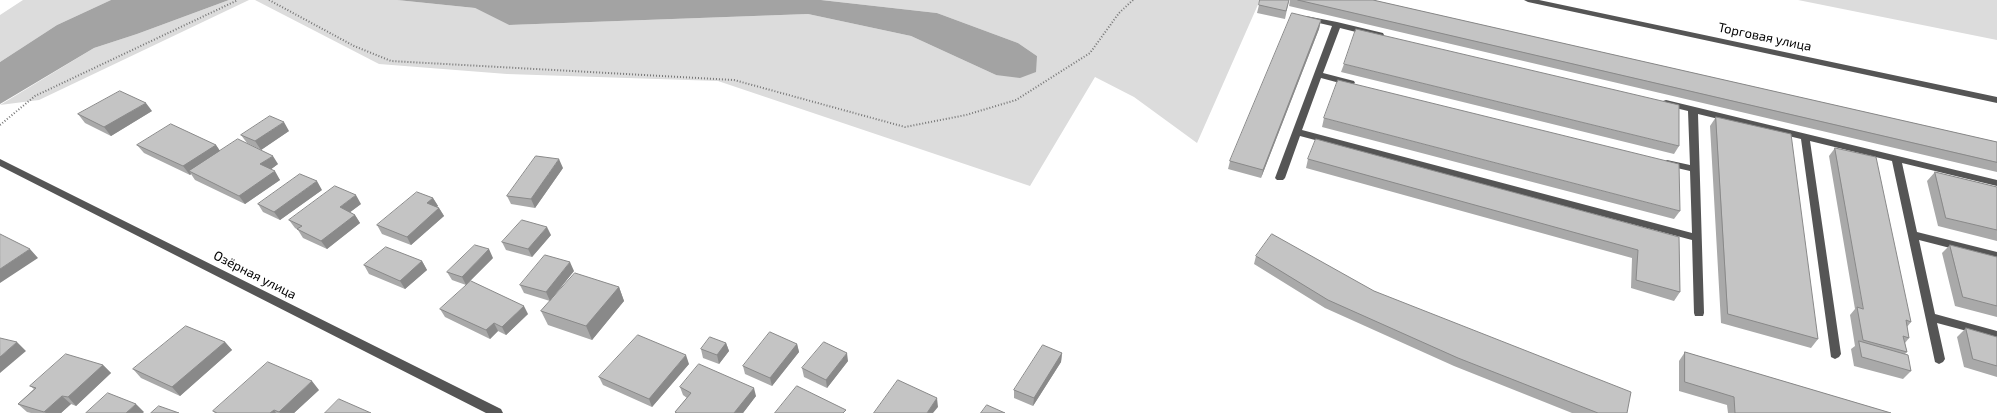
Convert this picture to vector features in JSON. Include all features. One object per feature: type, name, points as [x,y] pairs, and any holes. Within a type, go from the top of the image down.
[{"type":"street","name":"Торговая улица","points":[[1528,0],[1997,100]]},
{"type":"street","points":[[1302,16],[1392,37]]},
{"type":"street","points":[[1280,178],[1337,24]]},
{"type":"street","points":[[1319,75],[1357,85]]},
{"type":"street","points":[[1654,100],[1997,183]]},
{"type":"street","points":[[1693,110],[1699,313]]},
{"type":"street","points":[[1298,132],[1697,238]]},
{"type":"street","points":[[1805,137],[1835,354]]},
{"type":"street","points":[[1896,158],[1939,359]]},
{"type":"street","points":[[1656,160],[1694,169]]},
{"type":"street","name":"Озёрная улица","points":[[0,162],[497,413]]},
{"type":"street","points":[[1913,235],[1997,256]]},
{"type":"street","points":[[1931,318],[1997,335]]},
{"type":"path","points":[[0,125],[35,96],[238,0]]},
{"type":"path","points":[[270,0],[354,46],[391,61],[734,80],[905,127],[966,115],[1016,100],[1090,53],[1119,12],[1133,0]]},
{"type":"shaded area","points":[[23,0],[111,0],[57,25],[0,62],[0,15]]},
{"type":"shaded area","points":[[111,0],[229,0],[137,34],[94,48],[0,104],[0,62],[57,25]]},
{"type":"shaded area","points":[[229,0],[249,0],[39,100],[0,105],[94,48],[137,34]]},
{"type":"shaded area","points":[[255,0],[397,0],[475,8],[509,25],[808,14],[911,36],[996,75],[1037,56],[1018,43],[937,13],[821,0],[1260,0],[1197,143],[1134,97],[1095,77],[1030,186],[718,81],[507,74],[379,64]]},
{"type":"shaded area","points":[[397,0],[821,0],[937,13],[1018,43],[1037,56],[1036,72],[1020,78],[996,75],[911,36],[808,14],[509,25],[475,8]]},
{"type":"shaded area","points":[[1798,0],[1997,0],[1997,40]]},
{"type":"building","points":[[1260,0],[1289,0],[1286,11],[1259,5]]},
{"type":"building","points":[[1298,0],[1373,0],[1997,142],[1997,162]]},
{"type":"building","points":[[1292,13],[1321,20],[1263,170],[1230,161]]},
{"type":"building","points":[[1356,29],[1679,105],[1679,146],[1344,64]]},
{"type":"building","points":[[1338,80],[1679,164],[1680,211],[1324,118]]},
{"type":"building","points":[[120,91],[146,103],[104,127],[78,114]]},
{"type":"building","points":[[270,116],[284,122],[255,141],[241,135]]},
{"type":"building","points":[[1716,117],[1791,134],[1818,339],[1728,314]]},
{"type":"building","points":[[171,124],[216,145],[183,166],[137,145]]},
{"type":"building","points":[[238,139],[273,156],[260,164],[275,171],[239,196],[189,171]]},
{"type":"building","points":[[1316,139],[1679,237],[1680,292],[1636,280],[1638,250],[1308,159]]},
{"type":"building","points":[[1835,148],[1876,157],[1911,322],[1906,320],[1909,338],[1903,336],[1907,352],[1863,340],[1857,307],[1863,309]]},
{"type":"building","points":[[536,156],[559,159],[531,199],[507,196]]},
{"type":"building","points":[[1935,172],[1997,187],[1997,230],[1946,218]]},
{"type":"building","points":[[300,174],[317,181],[274,212],[258,204]]},
{"type":"building","points":[[335,186],[356,195],[340,207],[355,215],[321,241],[297,229],[302,226],[289,220]]},
{"type":"building","points":[[417,192],[433,198],[427,203],[439,208],[407,237],[377,225]]},
{"type":"building","points":[[522,220],[547,227],[528,249],[502,242]]},
{"type":"building","points":[[0,234],[30,249],[0,269]]},
{"type":"building","points":[[1272,234],[1374,291],[1631,392],[1627,413],[1598,413],[1458,358],[1328,300],[1256,256]]},
{"type":"building","points":[[475,245],[489,249],[462,277],[447,272]]},
{"type":"building","points":[[1950,245],[1997,257],[1997,306],[1963,297]]},
{"type":"building","points":[[386,247],[422,261],[400,281],[364,265]]},
{"type":"building","points":[[545,255],[570,262],[546,292],[520,285]]},
{"type":"building","points":[[575,273],[619,287],[586,326],[541,311]]},
{"type":"building","points":[[471,281],[524,306],[502,327],[494,323],[486,330],[440,309]]},
{"type":"building","points":[[186,326],[225,342],[172,387],[133,369]]},
{"type":"building","points":[[1966,328],[1997,337],[1997,366],[1973,359]]},
{"type":"building","points":[[770,332],[797,344],[770,378],[743,366]]},
{"type":"building","points":[[638,335],[686,355],[649,399],[599,377]]},
{"type":"building","points":[[710,337],[726,343],[717,355],[701,349]]},
{"type":"building","points":[[0,338],[17,342],[0,357]]},
{"type":"building","points":[[1859,341],[1908,355],[1911,371],[1862,357]]},
{"type":"building","points":[[824,342],[847,353],[826,380],[802,368]]},
{"type":"building","points":[[1043,345],[1062,353],[1034,398],[1014,390]]},
{"type":"building","points":[[1685,352],[1891,413],[1735,413],[1734,397],[1685,382]]},
{"type":"building","points":[[66,354],[103,365],[68,397],[62,396],[44,412],[18,404],[36,388],[30,386]]},
{"type":"building","points":[[268,362],[312,381],[279,412],[274,410],[270,413],[217,413],[213,411]]},
{"type":"building","points":[[699,364],[754,388],[734,413],[675,412],[691,393],[680,387]]},
{"type":"building","points":[[898,380],[937,398],[927,413],[874,413]]},
{"type":"building","points":[[797,386],[846,410],[843,413],[775,413]]},
{"type":"building","points":[[108,393],[136,404],[126,413],[86,413]]},
{"type":"building","points":[[339,399],[371,413],[325,413]]},
{"type":"building","points":[[987,405],[1005,413],[981,413]]},
{"type":"building","points":[[159,406],[179,413],[151,413]]}]
